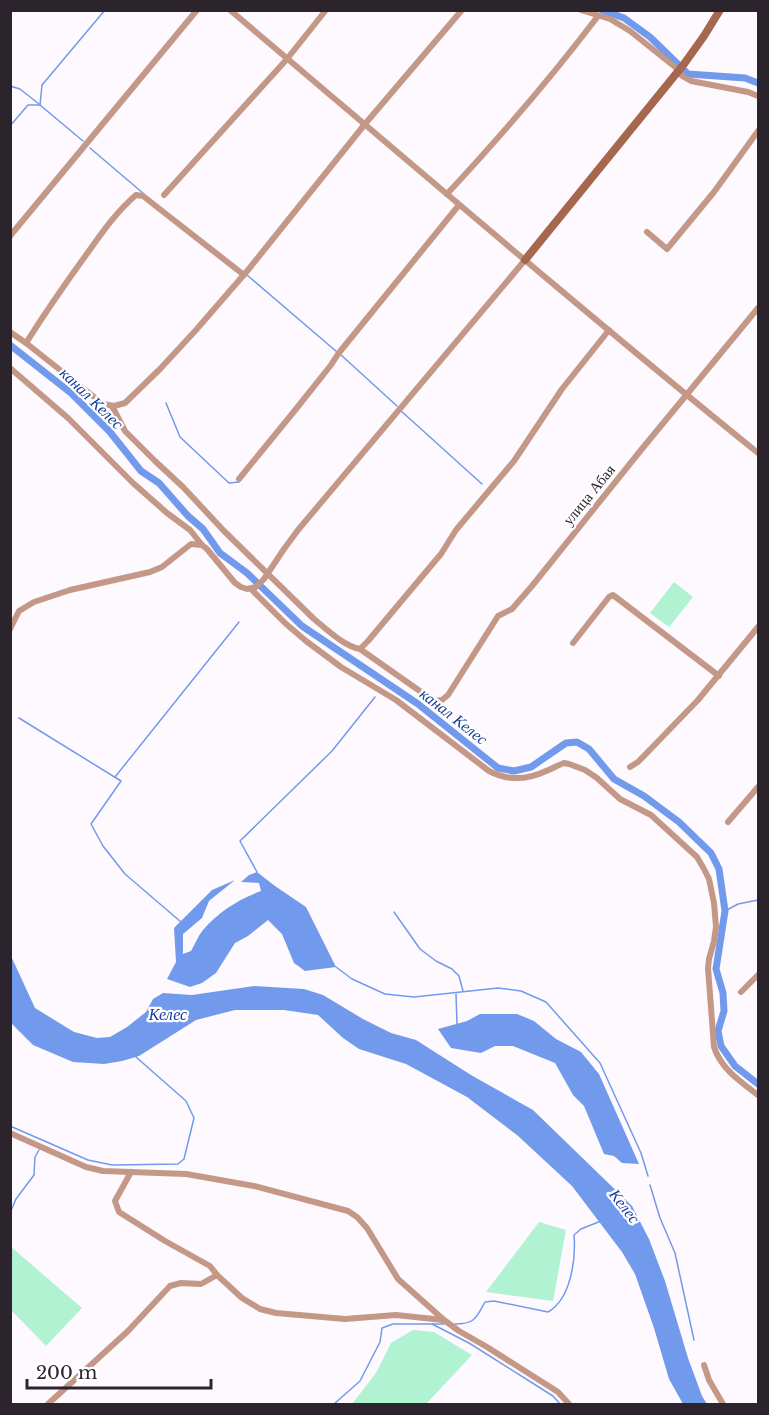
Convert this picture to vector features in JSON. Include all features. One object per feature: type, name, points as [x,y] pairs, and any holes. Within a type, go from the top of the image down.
[{"type":"main road","points":[[525,260],[705,36],[720,10]]},
{"type":"street","points":[[10,236],[197,10]]},
{"type":"street","points":[[230,10],[459,205],[687,395],[757,450]]},
{"type":"street","points":[[165,195],[287,58],[326,10]]},
{"type":"street","points":[[10,332],[103,404],[112,406],[125,403],[160,369],[245,273],[365,124],[462,10]]},
{"type":"street","points":[[581,10],[630,30],[680,68],[685,79],[759,96]]},
{"type":"street","points":[[447,194],[536,93],[598,16]]},
{"type":"street","points":[[647,232],[667,249],[714,192],[759,131]]},
{"type":"street","points":[[26,343],[101,234],[136,195],[143,196],[177,225],[245,273]]},
{"type":"street","points":[[239,479],[459,205]]},
{"type":"street","points":[[10,368],[68,418],[133,483],[190,530],[235,583],[244,589],[253,588],[266,576],[298,530],[525,260]]},
{"type":"street","name":"улица Абая","points":[[360,649],[434,701],[448,695],[498,616],[509,611],[519,601],[759,308]]},
{"type":"street","points":[[112,406],[125,431],[183,487],[266,576],[330,632],[354,648],[360,649],[441,554],[456,530],[514,461],[562,388],[609,330]]},
{"type":"street","points":[[10,628],[19,611],[34,602],[70,590],[150,572],[162,567],[191,544],[202,545]]},
{"type":"street","points":[[253,588],[285,623],[306,641],[341,667],[396,700],[489,771],[502,776],[522,778],[531,777],[564,763],[585,770],[620,799],[651,815],[697,857],[709,879],[714,903],[716,927],[708,968],[714,1047],[717,1058],[723,1066],[759,1095]]},
{"type":"street","points":[[573,643],[609,597],[613,596],[719,676]]},
{"type":"street","points":[[630,767],[638,762],[719,676],[759,627]]},
{"type":"street","points":[[728,822],[759,787]]},
{"type":"street","points":[[741,992],[759,975]]},
{"type":"street","points":[[10,1133],[86,1167],[103,1171],[186,1174],[243,1184],[348,1211],[367,1228],[398,1279],[444,1320],[558,1392],[569,1404]]},
{"type":"street","points":[[131,1172],[115,1202],[119,1212],[210,1266],[242,1298],[260,1309],[345,1319],[396,1316],[444,1320]]},
{"type":"street","points":[[48,1404],[128,1331],[170,1286],[181,1283],[201,1284],[217,1275]]},
{"type":"street","points":[[704,1365],[709,1380],[723,1404]]},
{"type":"green space","points":[[674,582],[693,597],[669,627],[650,613]]},
{"type":"green space","points":[[539,1222],[566,1230],[553,1301],[486,1292]]},
{"type":"green space","points":[[10,1246],[82,1308],[46,1346],[11,1310]]},
{"type":"green space","points":[[413,1330],[434,1332],[472,1355],[426,1404],[352,1404],[376,1373],[391,1343]]},
{"type":"water","points":[[257,872],[306,907],[336,967],[305,971],[294,963],[282,934],[268,920],[235,943],[216,973],[202,983],[190,987],[167,979],[176,962],[174,928],[212,890],[235,880],[209,901],[202,918],[183,934],[183,954],[191,951],[201,932],[215,917],[237,902],[261,891],[259,883],[241,882]]},
{"type":"water","name":"Келес","points":[[11,956],[35,1008],[74,1032],[97,1038],[110,1037],[146,1012],[153,999],[163,993],[192,995],[254,986],[304,989],[323,995],[391,1033],[416,1040],[533,1110],[632,1206],[649,1239],[665,1281],[688,1358],[707,1404],[683,1404],[669,1379],[635,1274],[622,1252],[572,1186],[517,1135],[467,1097],[406,1064],[359,1049],[318,1015],[284,1010],[235,1010],[196,1020],[139,1056],[104,1064],[73,1062],[33,1045],[11,1023]]},
{"type":"water","points":[[480,1014],[517,1014],[534,1021],[556,1039],[581,1052],[599,1074],[639,1164],[622,1163],[614,1156],[604,1154],[584,1106],[573,1095],[555,1063],[513,1046],[495,1046],[481,1053],[451,1048],[438,1029],[467,1021]]},
{"type":"waterway","points":[[40,105],[42,85],[105,10]]},
{"type":"waterway","points":[[602,10],[624,18],[650,37],[688,74],[745,78],[758,83]]},
{"type":"waterway","points":[[10,86],[20,89],[39,104]]},
{"type":"waterway","points":[[10,126],[28,105],[40,105],[83,141]]},
{"type":"waterway","points":[[90,148],[144,194]]},
{"type":"waterway","points":[[247,275],[337,352]]},
{"type":"waterway","name":"канал Келес","points":[[10,345],[71,393],[110,432],[141,471],[159,483],[188,516],[203,529],[220,553],[247,573],[302,626],[418,704],[498,768],[514,771],[531,767],[566,743],[577,742],[589,749],[614,779],[644,796],[679,822],[711,853],[719,869],[725,911],[716,969],[723,993],[724,1011],[718,1031],[721,1046],[735,1066],[758,1084]]},
{"type":"waterway","points":[[341,355],[397,406]]},
{"type":"waterway","points":[[166,403],[180,437],[229,483],[239,482]]},
{"type":"waterway","points":[[400,410],[482,484]]},
{"type":"waterway","points":[[115,777],[239,622]]},
{"type":"waterway","points":[[257,872],[240,841],[332,751],[375,697]]},
{"type":"waterway","points":[[19,718],[121,781],[91,824],[103,846],[125,874],[181,922]]},
{"type":"waterway","points":[[725,911],[738,904],[758,900]]},
{"type":"waterway","points":[[394,912],[420,949],[459,976],[463,991]]},
{"type":"waterway","points":[[336,967],[352,979],[385,994],[414,997],[498,988],[521,991],[546,1002],[600,1063],[641,1153],[648,1176]]},
{"type":"waterway","points":[[456,994],[457,1024]]},
{"type":"waterway","points":[[10,1126],[88,1160],[112,1165],[178,1164],[184,1159],[194,1118],[186,1101],[136,1057]]},
{"type":"waterway","points":[[10,1213],[16,1199],[34,1175],[35,1157],[39,1150]]},
{"type":"waterway","points":[[650,1185],[660,1218],[675,1253],[694,1340]]},
{"type":"waterway","points":[[455,1324],[467,1323],[474,1319],[485,1302],[494,1301],[548,1312],[556,1306],[567,1288],[573,1266],[574,1235],[581,1229],[601,1221]]},
{"type":"waterway","points":[[334,1404],[360,1381],[380,1342],[382,1328],[393,1324],[444,1324]]},
{"type":"waterway","points":[[432,1324],[469,1343],[553,1396],[560,1404]]}]
